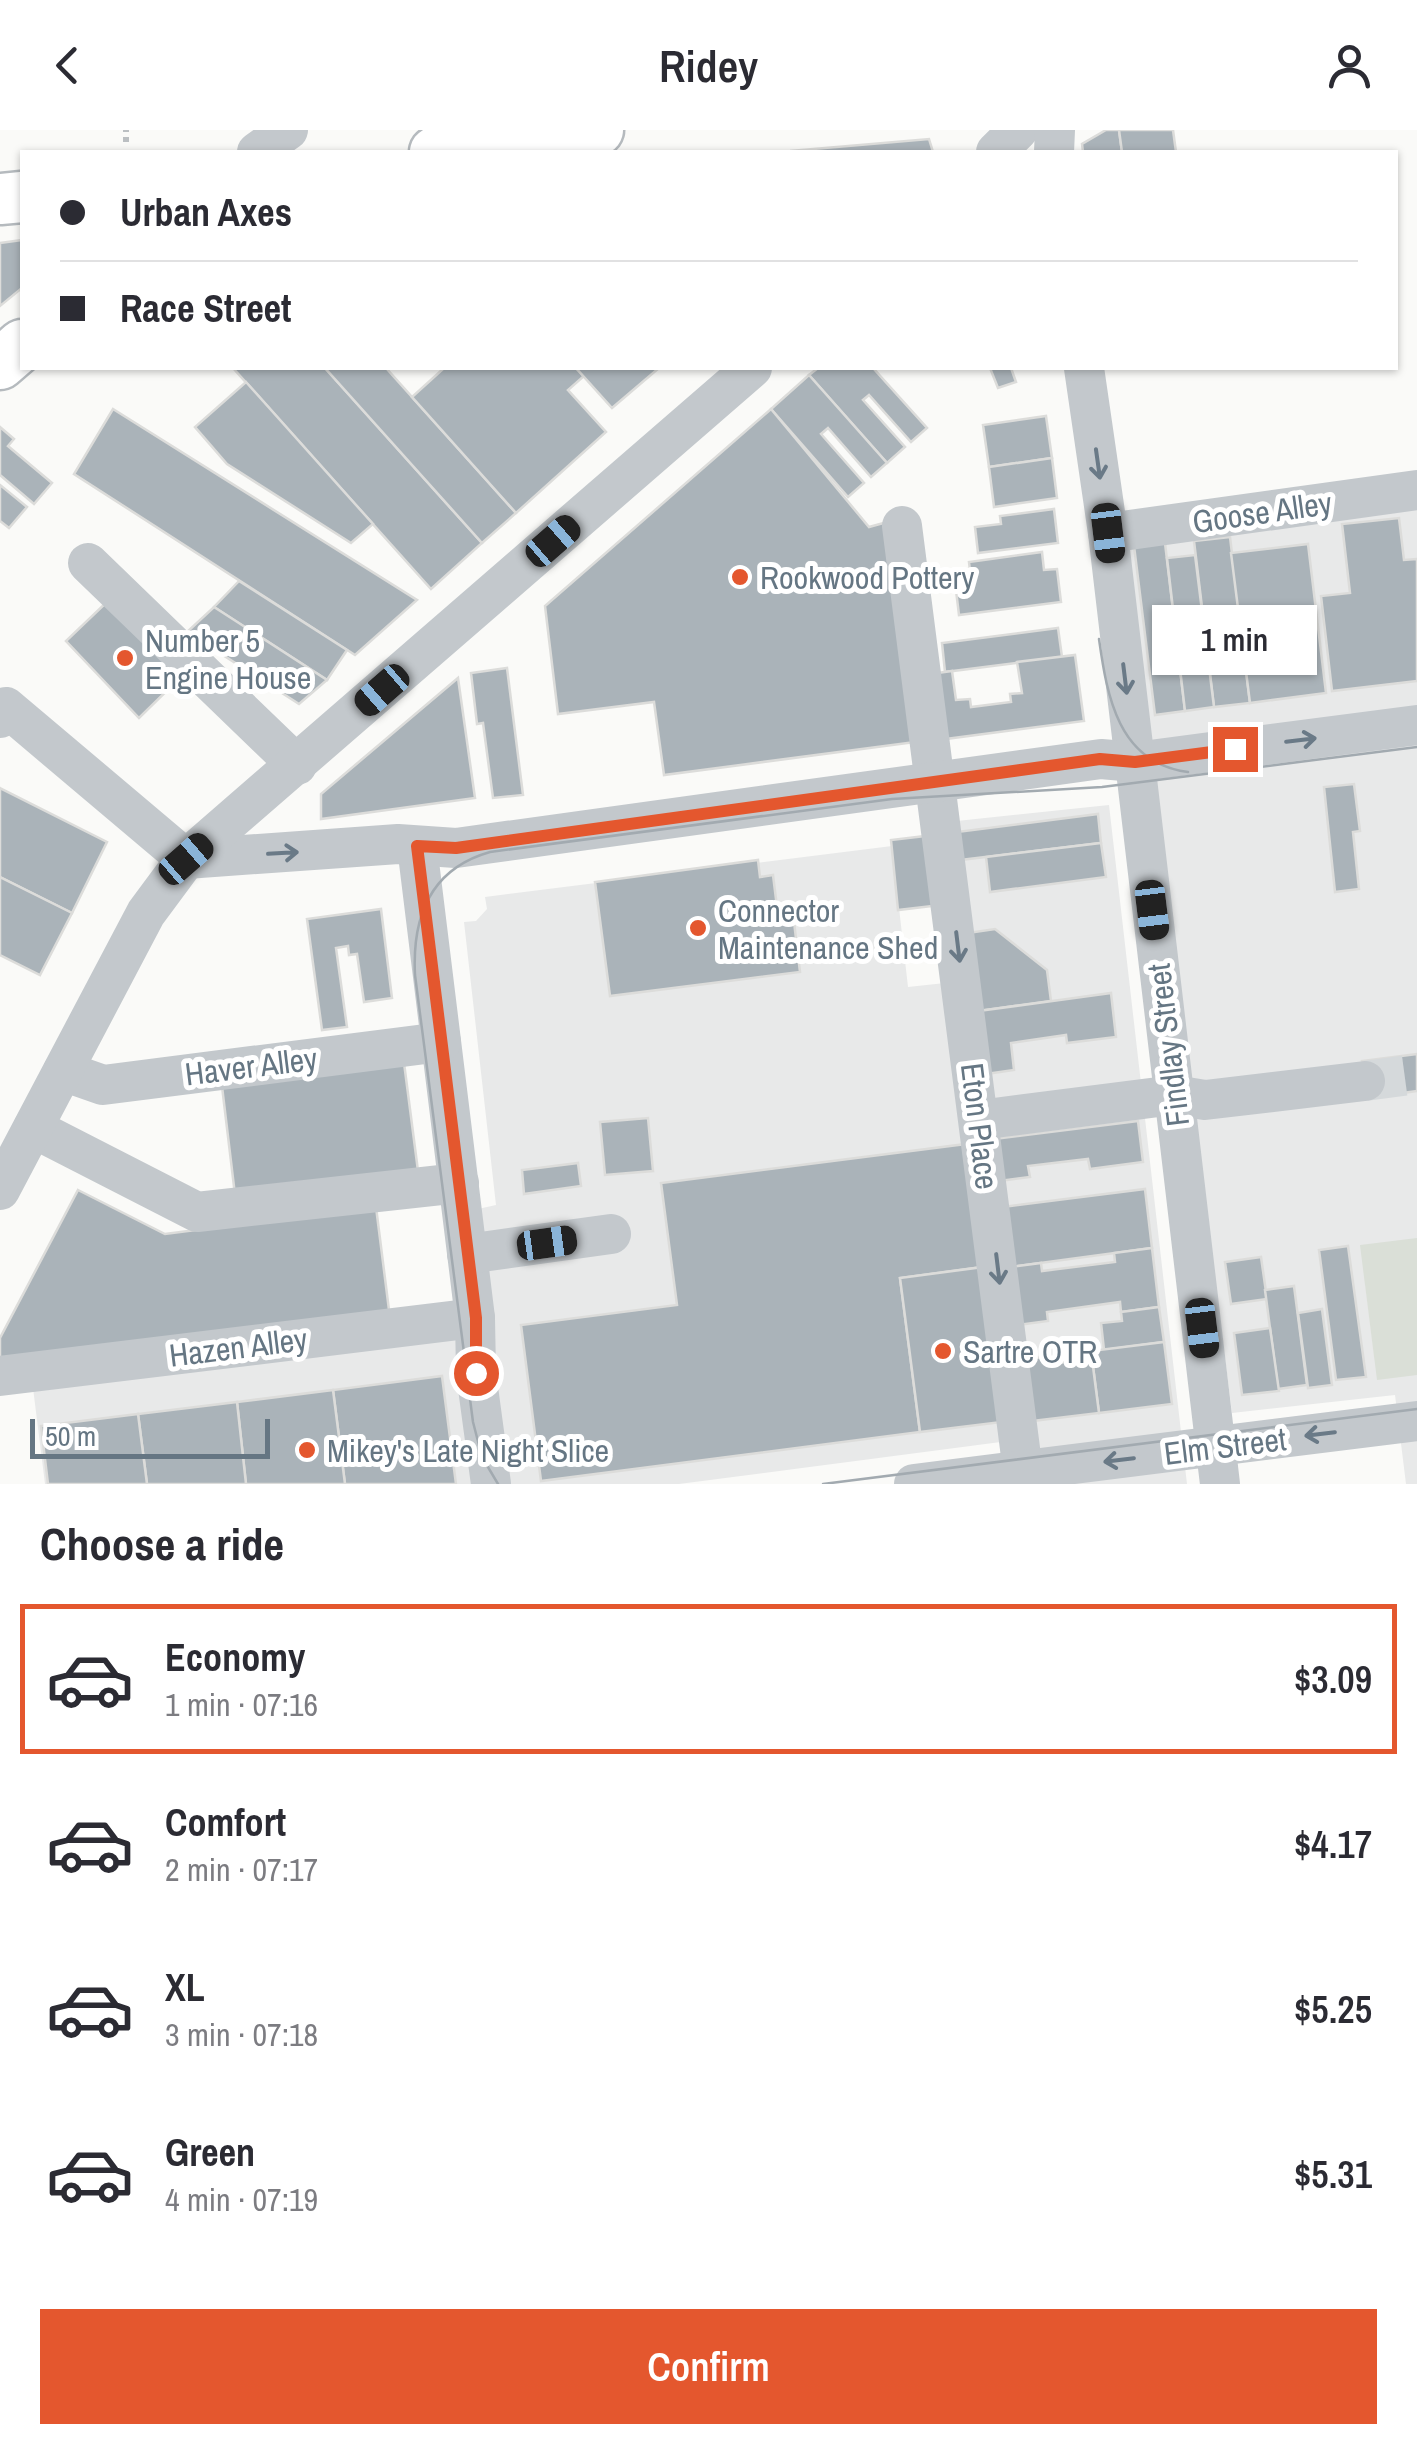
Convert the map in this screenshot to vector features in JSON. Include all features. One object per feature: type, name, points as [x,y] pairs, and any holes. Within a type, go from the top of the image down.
[{"type":"main road","points":[[450,150],[598,130]]},
{"type":"main road","points":[[0,364],[20,347]]},
{"type":"street","points":[[259,150],[288,130]]},
{"type":"street","points":[[998,150],[1018,130]]},
{"type":"street","points":[[0,1190],[146,913],[186,859],[750,370]]},
{"type":"street","name":"Findlay Street","points":[[1084,370],[1108,533],[1218,1466]]},
{"type":"street","name":"Goose Alley","points":[[1108,533],[1417,490]]},
{"type":"street","name":"Eton Place","points":[[902,526],[979,1120],[1007,1476]]},
{"type":"street","points":[[88,563],[297,764]]},
{"type":"street","points":[[3,712],[186,859],[417,846],[456,848],[1100,759],[1135,762],[1417,725]]},
{"type":"street","points":[[417,846],[476,1318],[476,1373],[492,1484]]},
{"type":"street","name":"Haver Alley","points":[[63,1072],[102,1086],[441,1042]]},
{"type":"street","points":[[979,1120],[1174,1095],[1205,1100],[1365,1081]]},
{"type":"street","points":[[33,1128],[197,1212],[458,1183]]},
{"type":"street","points":[[467,1254],[611,1234]]},
{"type":"street","name":"Hazen Alley","points":[[0,1376],[476,1318]]},
{"type":"street","name":"Elm Street","points":[[914,1484],[1218,1466],[1417,1421]]},
{"type":"path","points":[[126,130],[126,142]]},
{"type":"shaded area","points":[[1417,501],[1417,1484],[1406,1484],[1395,1395],[1232,1413],[1122,539]]},
{"type":"shaded area","points":[[1109,805],[1187,1484],[1034,1484],[1016,1440],[679,1484],[45,1484],[32,1380],[493,1320],[478,1209],[496,1205],[464,922],[476,921],[487,909],[485,897],[892,846],[908,987],[945,983],[938,823]]},
{"type":"shaded area","points":[[1417,1238],[1417,1375],[1377,1380],[1360,1245]]},
{"type":"building","points":[[1106,130],[1119,130],[1122,150],[1083,150],[1082,144]]},
{"type":"building","points":[[1119,130],[1173,130],[1176,150],[1122,150]]},
{"type":"building","points":[[929,139],[932,150],[802,150]]},
{"type":"building","points":[[20,240],[20,290],[0,306],[0,243]]},
{"type":"building","points":[[235,370],[327,370],[482,543],[431,589]]},
{"type":"building","points":[[327,370],[388,370],[516,513],[482,543]]},
{"type":"building","points":[[442,370],[578,370],[584,376],[568,390],[606,432],[516,513],[412,397]]},
{"type":"building","points":[[578,370],[657,370],[612,408]]},
{"type":"building","points":[[815,370],[875,370],[927,428],[911,442],[869,395],[863,400],[905,447],[887,463],[809,375]]},
{"type":"building","points":[[991,370],[1012,370],[1016,382],[998,388]]},
{"type":"building","points":[[809,375],[887,463],[871,477],[828,428],[821,434],[864,483],[848,497],[771,409]]},
{"type":"building","points":[[246,382],[373,524],[351,543],[227,464],[195,427]]},
{"type":"building","points":[[113,409],[417,600],[355,655],[74,474]]},
{"type":"building","name":"Rookwood Pottery","points":[[771,409],[869,527],[887,522],[923,741],[664,775],[654,702],[558,714],[545,606]]},
{"type":"building","points":[[1046,416],[1052,458],[989,467],[983,425]]},
{"type":"building","points":[[0,427],[14,439],[8,446],[52,483],[34,504],[0,475]]},
{"type":"building","points":[[1052,458],[1057,498],[994,507],[989,467]]},
{"type":"building","points":[[0,485],[27,507],[9,528],[0,521]]},
{"type":"building","points":[[1054,509],[1058,543],[978,553],[975,527],[1001,524],[1000,516]]},
{"type":"building","points":[[1399,518],[1404,560],[1417,559],[1417,681],[1332,691],[1321,596],[1350,593],[1342,524]]},
{"type":"building","points":[[1230,537],[1250,703],[1214,707],[1194,541]]},
{"type":"building","points":[[1165,543],[1185,711],[1155,715],[1134,546]]},
{"type":"building","points":[[1308,544],[1326,693],[1250,703],[1231,553]]},
{"type":"building","points":[[1042,552],[1044,570],[1057,569],[1061,602],[959,615],[955,582],[971,580],[969,562]]},
{"type":"building","points":[[1195,555],[1214,707],[1185,711],[1167,558]]},
{"type":"building","points":[[239,581],[347,650],[327,680],[214,607]]},
{"type":"building","name":"Number 5 Engine House","points":[[111,598],[184,674],[139,718],[66,641]]},
{"type":"building","points":[[214,607],[327,680],[299,704],[187,632]]},
{"type":"building","points":[[1058,628],[1062,657],[945,672],[942,643]]},
{"type":"building","points":[[1075,655],[1084,721],[938,740],[930,674],[952,671],[956,700],[970,699],[971,707],[1011,702],[1010,694],[1022,693],[1017,662]]},
{"type":"building","points":[[507,668],[523,795],[493,798],[483,723],[477,724],[471,673]]},
{"type":"building","points":[[458,678],[475,798],[321,819],[321,794]]},
{"type":"building","points":[[1354,784],[1360,831],[1353,832],[1359,889],[1335,892],[1324,787]]},
{"type":"building","points":[[0,788],[107,842],[72,913],[0,877]]},
{"type":"building","points":[[1098,814],[1101,843],[952,861],[949,833]]},
{"type":"building","points":[[934,835],[941,905],[898,910],[891,840]]},
{"type":"building","points":[[1101,843],[1106,877],[990,892],[986,857]]},
{"type":"building","name":"Connector Maintenance Shed","points":[[758,860],[760,877],[773,875],[777,907],[792,905],[800,972],[610,996],[595,882]]},
{"type":"building","points":[[0,877],[72,913],[40,975],[0,955]]},
{"type":"building","points":[[381,909],[392,998],[364,1002],[357,954],[349,955],[348,946],[336,948],[347,1027],[322,1030],[307,919]]},
{"type":"building","points":[[995,929],[1047,970],[1051,1001],[971,1012],[961,934]]},
{"type":"building","points":[[1111,993],[1116,1037],[1067,1043],[1066,1035],[1011,1043],[1014,1070],[979,1075],[971,1012]]},
{"type":"building","points":[[1417,1054],[1417,1091],[1367,1098],[1362,1061]]},
{"type":"building","points":[[403,1055],[418,1171],[235,1195],[221,1078]]},
{"type":"building","points":[[648,1118],[653,1171],[605,1175],[600,1122]]},
{"type":"building","points":[[1138,1121],[1143,1162],[1090,1169],[1088,1159],[1028,1166],[1030,1177],[992,1182],[986,1140]]},
{"type":"building","points":[[966,1144],[982,1267],[900,1278],[920,1432],[541,1481],[521,1325],[677,1305],[661,1183]]},
{"type":"building","points":[[578,1163],[581,1186],[524,1194],[522,1170]]},
{"type":"building","points":[[1145,1189],[1152,1248],[1003,1268],[995,1208]]},
{"type":"building","points":[[78,1190],[165,1234],[376,1207],[390,1318],[0,1369],[0,1338]]},
{"type":"building","points":[[1348,1246],[1366,1377],[1336,1380],[1319,1250]]},
{"type":"building","points":[[1152,1248],[1159,1307],[1121,1312],[1120,1302],[1047,1312],[1048,1321],[1011,1326],[1003,1268],[1041,1263],[1042,1271],[1115,1262],[1114,1253]]},
{"type":"building","points":[[1261,1257],[1267,1299],[1231,1304],[1225,1262]]},
{"type":"building","points":[[991,1266],[1010,1421],[920,1432],[900,1278]]},
{"type":"building","points":[[1294,1286],[1307,1385],[1278,1389],[1265,1290]]},
{"type":"building","points":[[1159,1307],[1164,1342],[1104,1350],[1101,1323],[1122,1321],[1121,1312]]},
{"type":"building","points":[[1322,1309],[1332,1385],[1308,1388],[1298,1313]]},
{"type":"building","points":[[1270,1328],[1279,1391],[1242,1395],[1234,1333]]},
{"type":"building","points":[[1164,1342],[1172,1404],[1099,1413],[1091,1351]]},
{"type":"building","points":[[1091,1351],[1099,1413],[1024,1422],[1017,1360],[1052,1356],[1054,1363],[1068,1362],[1066,1355]]},
{"type":"building","points":[[442,1376],[456,1484],[345,1484],[333,1390]]},
{"type":"building","points":[[333,1390],[345,1484],[246,1484],[237,1402]]},
{"type":"building","points":[[237,1402],[246,1484],[147,1484],[138,1414]]},
{"type":"building","points":[[138,1414],[147,1484],[48,1484],[41,1426]]},
{"type":"tunnel","points":[[1365,1081],[1417,1074]]},
{"type":"tram line","points":[[1099,639],[1112,704],[1131,741],[1164,766],[1188,772]]},
{"type":"tram line","points":[[498,1484],[482,1457],[473,1422],[415,975],[422,915],[439,883],[453,870],[490,852],[892,799],[1102,787],[1417,747]]},
{"type":"tram line","points":[[823,1484],[1417,1409]]},
{"type":"place","name":"Rookwood Pottery","points":[[740,577]]},
{"type":"place","name":"Number 5 Engine House","points":[[125,658]]},
{"type":"place","name":"Connector Maintenance Shed","points":[[698,928]]},
{"type":"place","name":"Sartre OTR","points":[[943,1351]]},
{"type":"place","name":"Mikey's Late Night Slice","points":[[307,1450]]},
{"type":"route","points":[[476,1373],[476,1318],[417,846],[456,848],[1100,759],[1135,762],[1235,749]]}]
